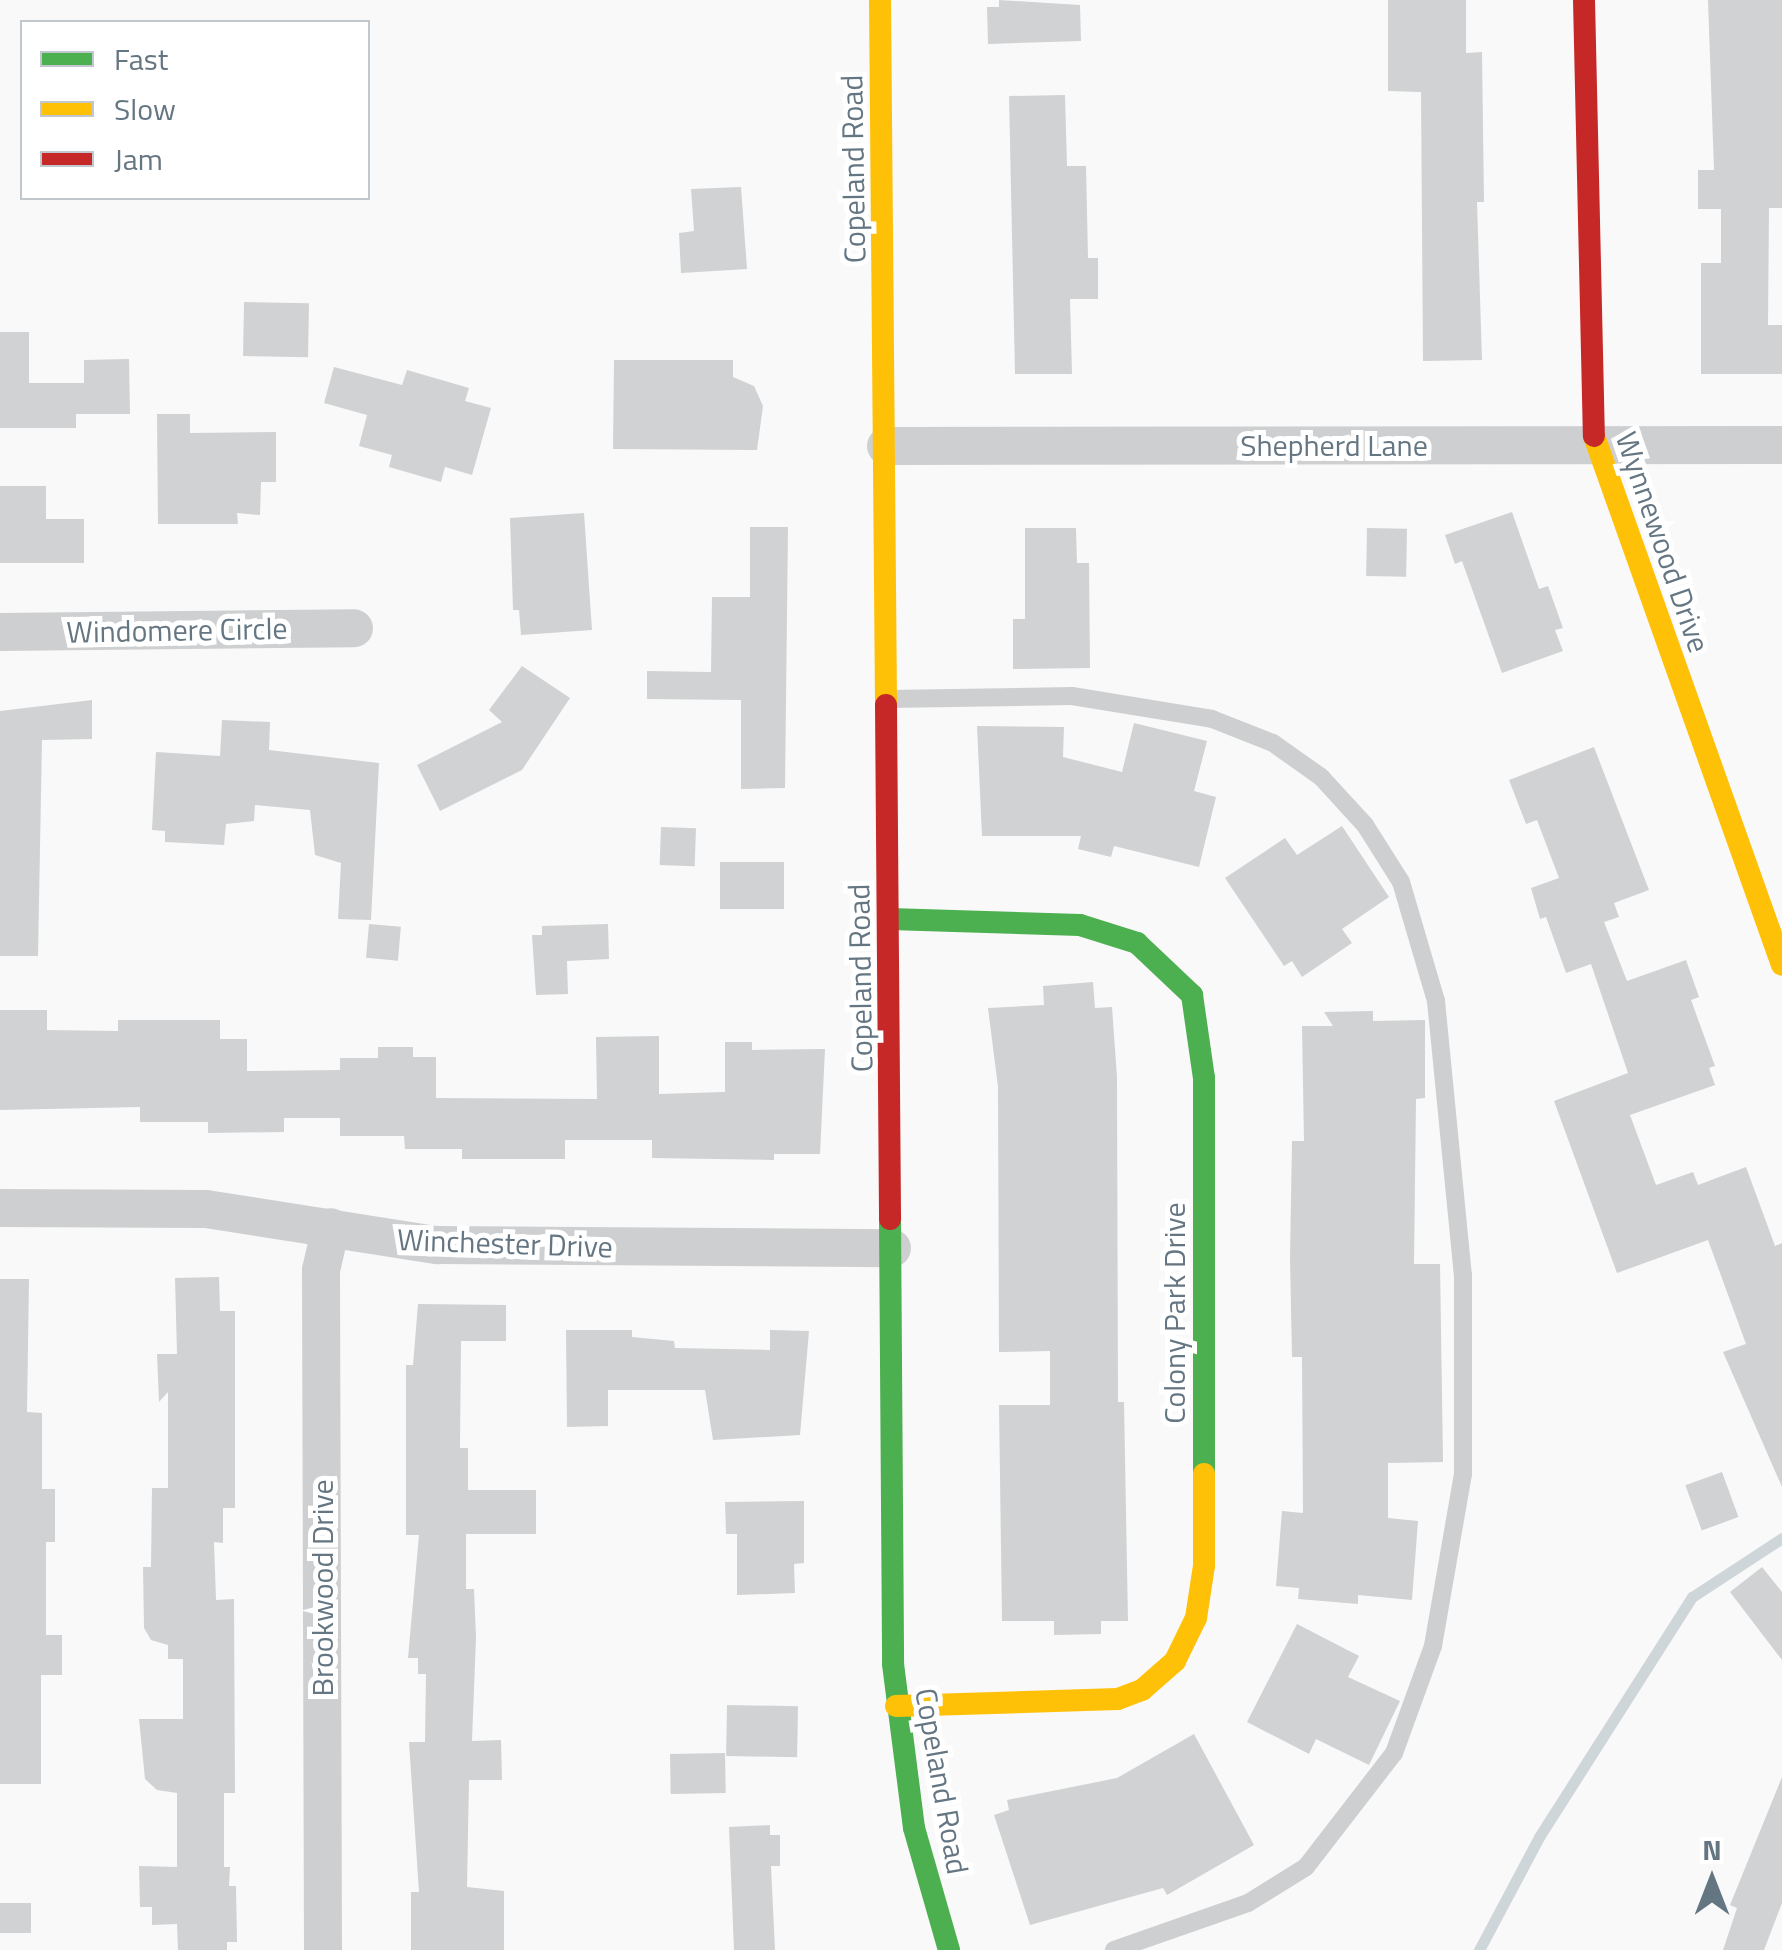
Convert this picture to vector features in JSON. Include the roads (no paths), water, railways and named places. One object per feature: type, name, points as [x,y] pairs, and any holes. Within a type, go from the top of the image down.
[{"type":"street","name":"Copeland Road","points":[[880,0],[896,1706],[914,1828],[950,1950]]},
{"type":"street","name":"Wynnewood Drive","points":[[1584,0],[1594,444],[1782,965]]},
{"type":"street","name":"Shepherd Lane","points":[[886,446],[1782,444]]},
{"type":"street","name":"Windomere Circle","points":[[0,632],[354,628]]},
{"type":"street","name":"Colony Park Drive","points":[[890,919],[1080,925],[1137,944],[1192,995],[1204,1078],[1204,1566],[1196,1618],[1174,1661],[1142,1690],[1118,1699],[896,1706]]},
{"type":"street","name":"Winchester Drive","points":[[0,1208],[206,1209],[437,1245],[892,1248]]},
{"type":"street","name":"Brookwood Drive","points":[[324,1950],[321,1270],[331,1227]]},
{"type":"lane","points":[[886,698],[1072,696],[1212,719],[1272,743],[1321,777],[1365,825],[1401,882],[1436,1001],[1463,1275],[1463,1474],[1433,1646],[1394,1753],[1306,1867],[1248,1903],[1114,1950]]},
{"type":"waterway","points":[[1479,1950],[1539,1837],[1692,1597],[1782,1538]]}]
